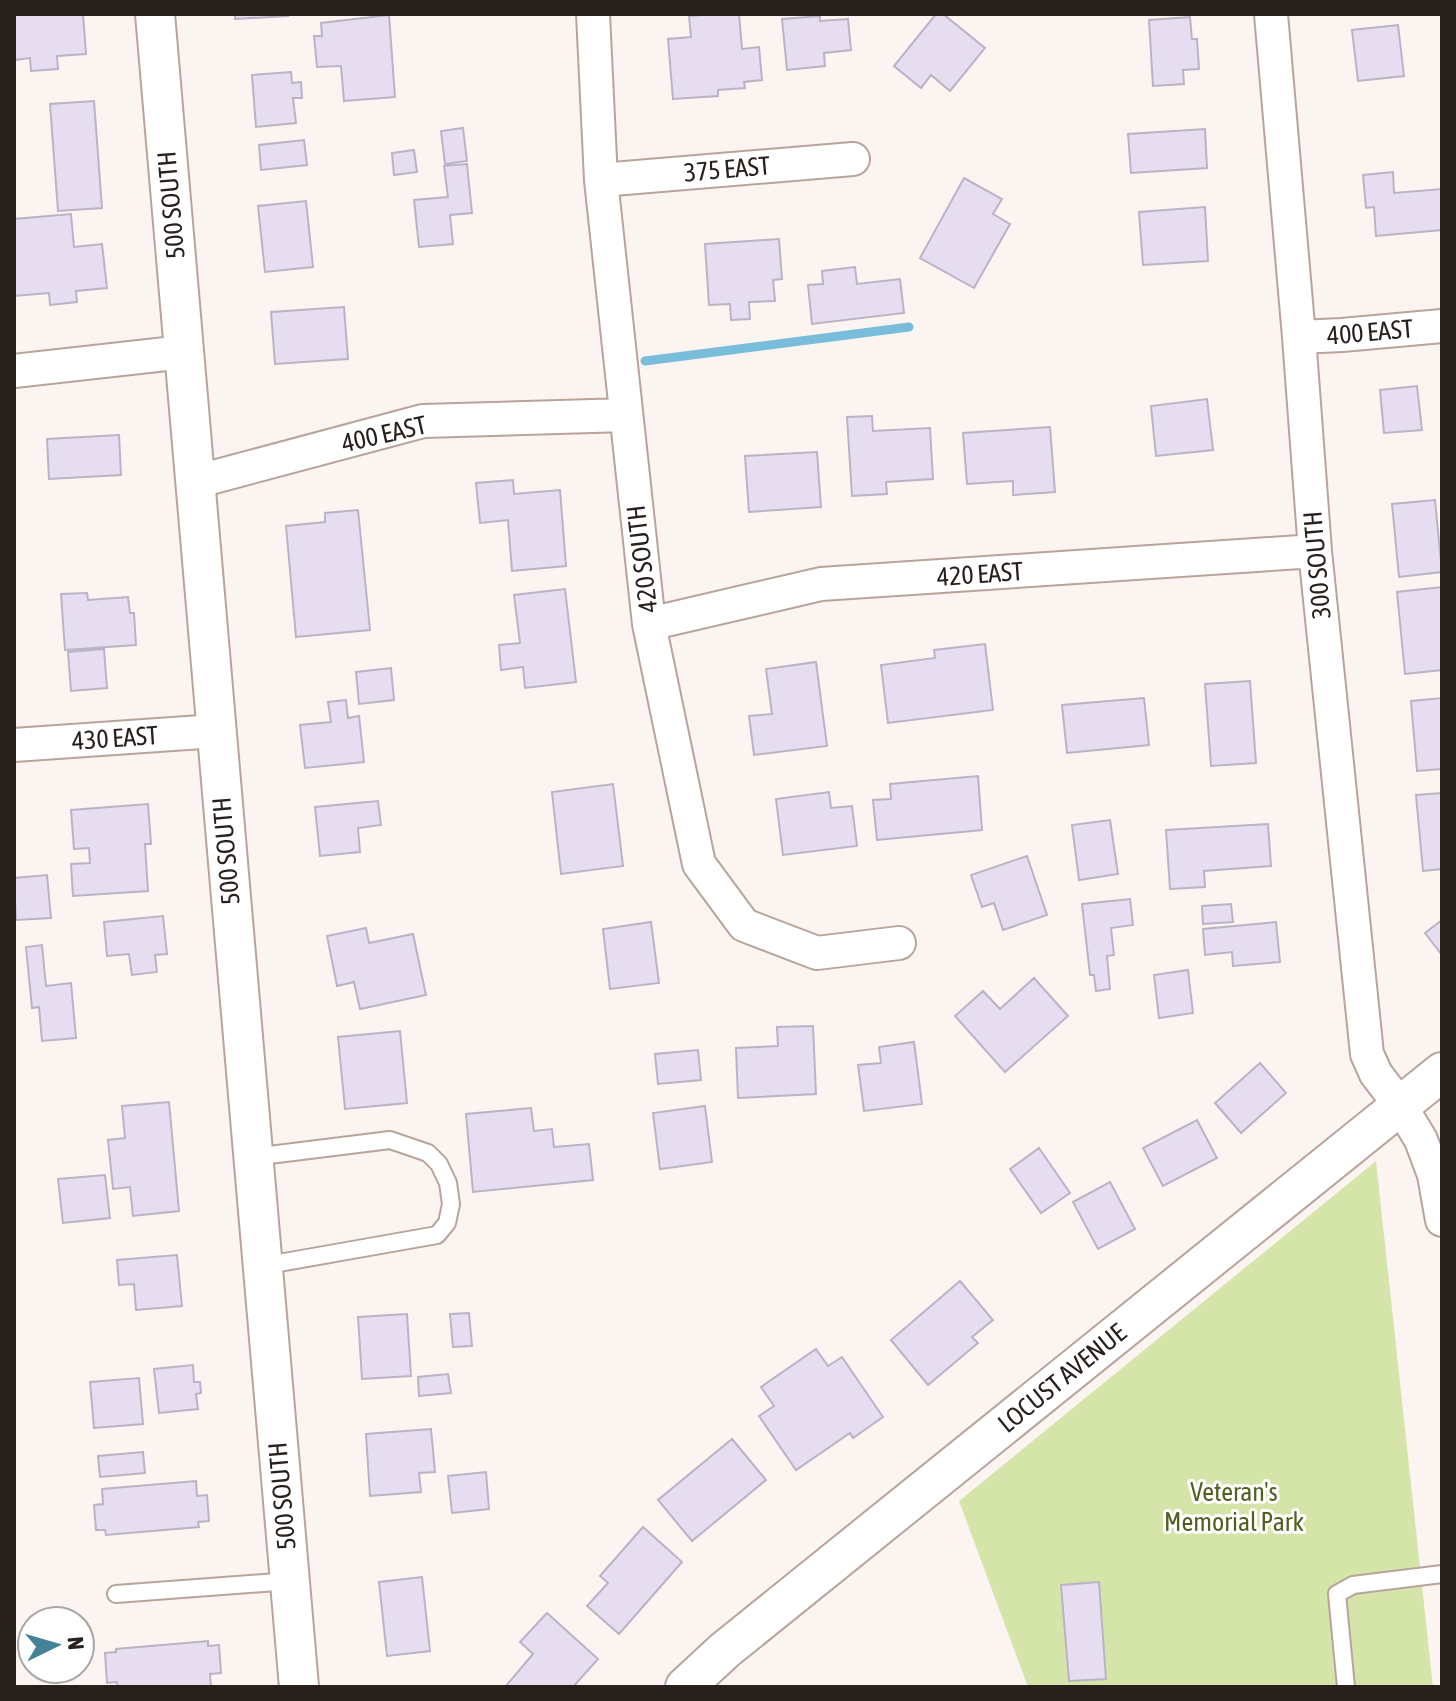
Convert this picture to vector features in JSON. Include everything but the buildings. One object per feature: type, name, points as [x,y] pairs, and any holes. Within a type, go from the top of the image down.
[{"type":"street","name":"500 SOUTH","points":[[155,14],[299,1687]]},
{"type":"street","name":"420 SOUTH","points":[[593,14],[601,180],[649,624],[699,864],[744,925],[817,953],[899,943]]},
{"type":"street","name":"300 SOUTH","points":[[1271,14],[1315,551],[1367,1054],[1376,1074],[1421,1140],[1434,1175],[1442,1220]]},
{"type":"street","name":"375 EAST","points":[[601,180],[853,159]]},
{"type":"street","name":"400 EAST","points":[[1299,337],[1442,326]]},
{"type":"street","points":[[14,371],[184,352]]},
{"type":"street","name":"400 EAST","points":[[195,482],[423,421],[626,415]]},
{"type":"street","name":"420 EAST","points":[[649,624],[821,584],[1315,551]]},
{"type":"street","name":"430 EAST","points":[[14,745],[216,731]]},
{"type":"street","name":"LOCUST AVENUE","points":[[685,1687],[725,1650],[1442,1072]]},
{"type":"lane","points":[[253,1157],[390,1140],[428,1153],[439,1164],[448,1183],[451,1204],[447,1223],[437,1235],[262,1266]]},
{"type":"lane","points":[[1346,1687],[1337,1594],[1353,1585],[1442,1574]]},
{"type":"lane","points":[[116,1594],[290,1581]]},
{"type":"green space","name":"Veteran's Memorial Park","points":[[1376,1161],[1433,1687],[1028,1687],[959,1501]]},
{"type":"waterway","points":[[645,361],[909,327]]}]
